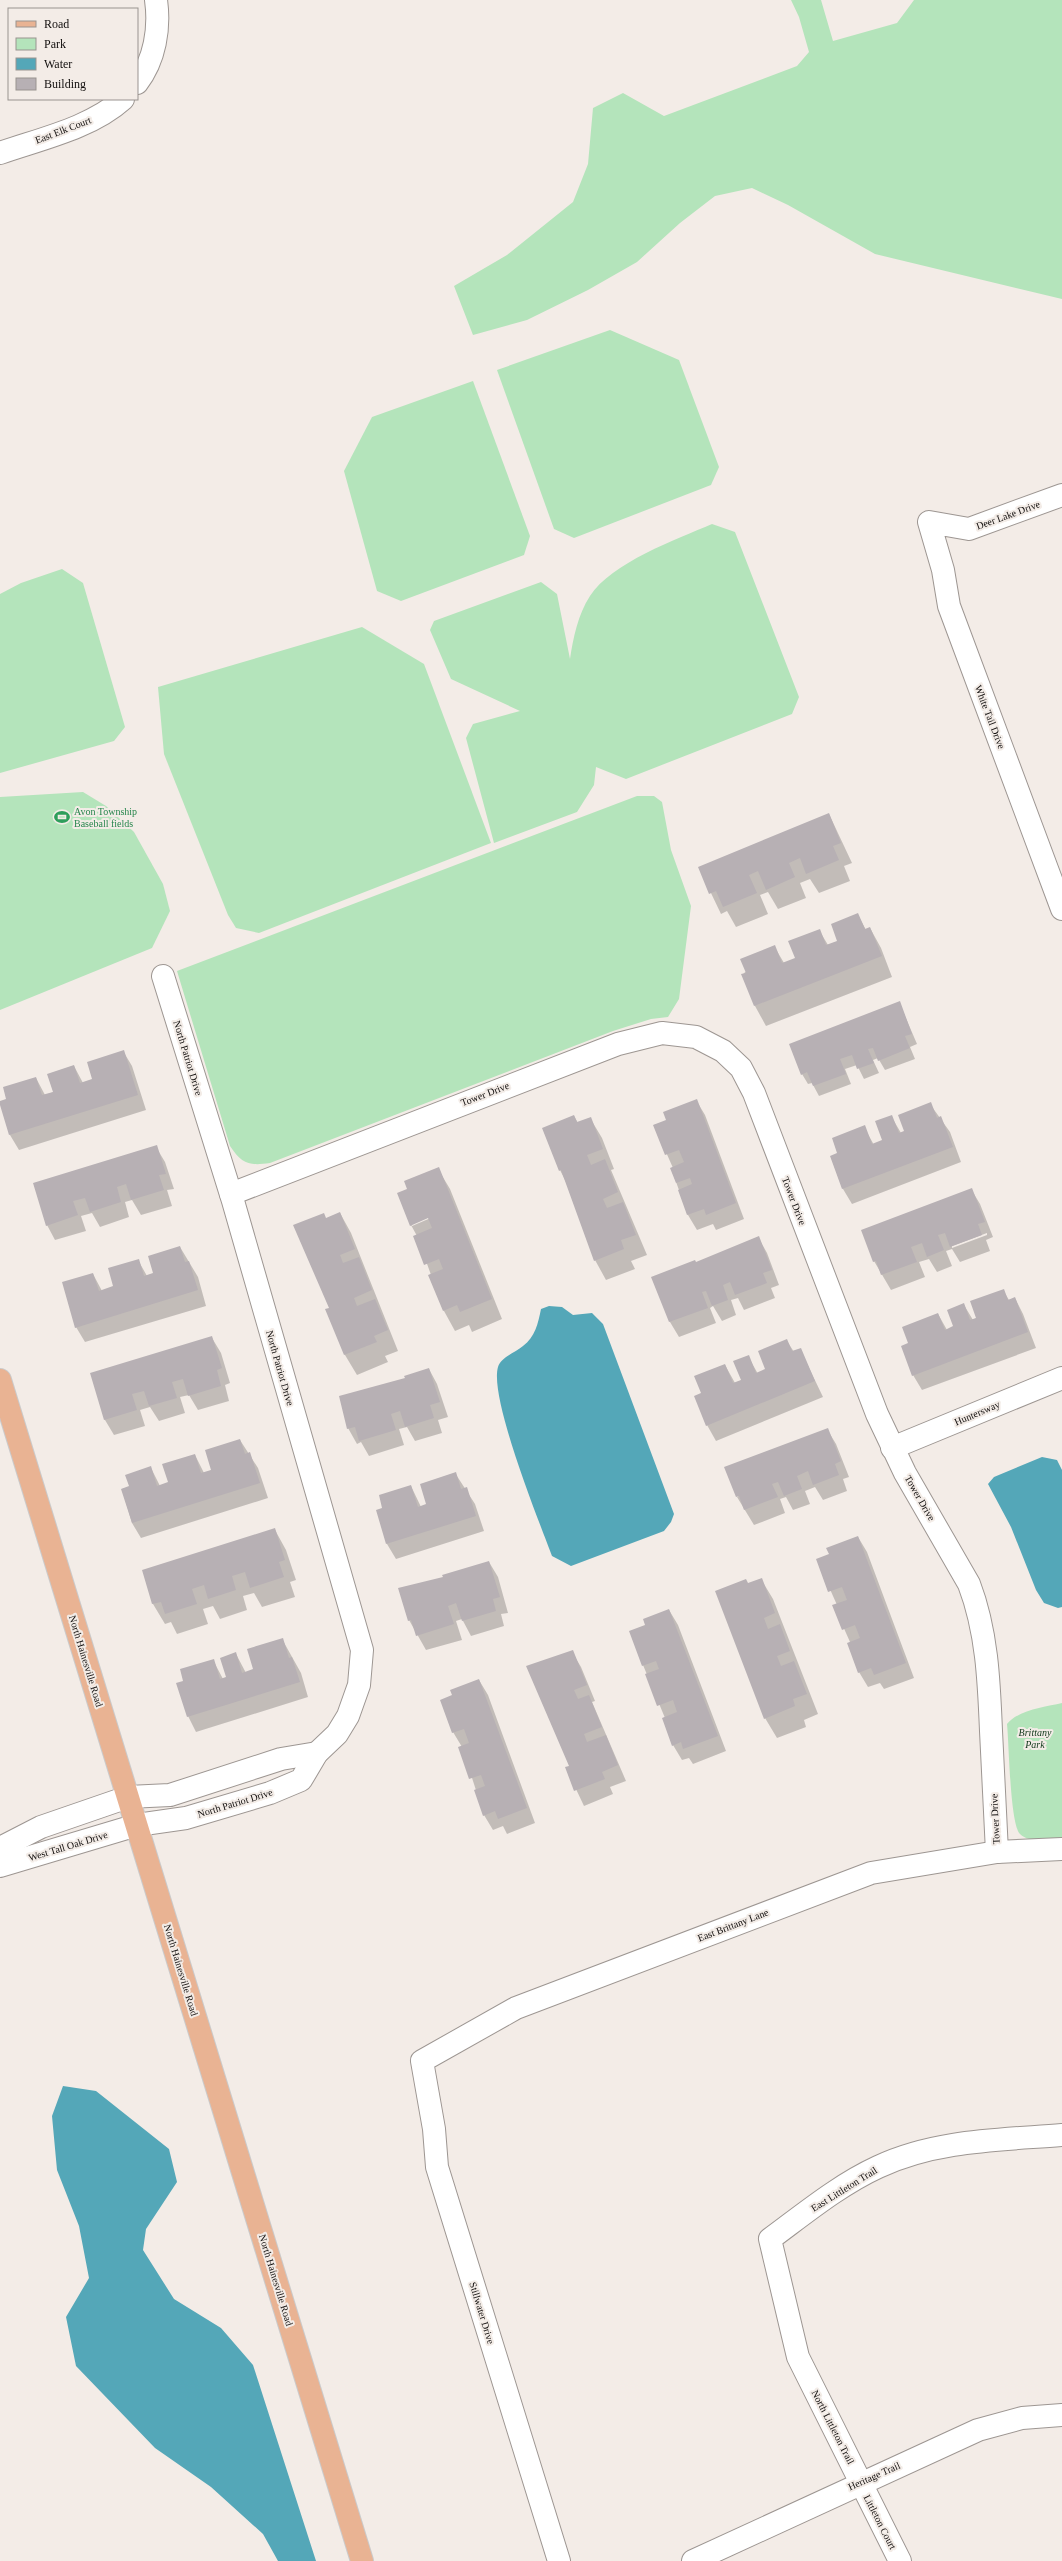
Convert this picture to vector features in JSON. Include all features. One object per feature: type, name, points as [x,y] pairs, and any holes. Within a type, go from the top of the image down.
[{"type":"main road","name":"North Hainesville Road","points":[[0,1380],[362,2561]]},
{"type":"street","points":[[138,81],[154,52],[158,14],[156,0]]},
{"type":"street","name":"East Elk Court","points":[[0,154],[83,123],[113,108],[122,100]]},
{"type":"street","name":"Deer Lake Drive","points":[[929,522],[969,529],[1062,495]]},
{"type":"street","name":"White Tail Drive","points":[[929,522],[943,570],[949,606],[1062,909]]},
{"type":"street","name":"North Patriot Drive","points":[[137,1824],[186,1818],[270,1793],[301,1780],[317,1753],[336,1734],[348,1716],[359,1685],[362,1650],[231,1194],[163,976]]},
{"type":"street","name":"Tower Drive","points":[[231,1194],[612,1046],[662,1033],[696,1037],[723,1051],[741,1068],[754,1093],[841,1323],[892,1448],[969,1584],[978,1607],[985,1642],[988,1679],[997,1852]]},
{"type":"street","name":"Huntersway","points":[[892,1448],[1062,1378]]},
{"type":"street","points":[[0,1848],[41,1826],[128,1797],[170,1795],[281,1759],[317,1753]]},
{"type":"street","name":"West Tall Oak Drive","points":[[0,1866],[137,1824]]},
{"type":"street","name":"East Brittany Lane","points":[[422,2061],[516,2008],[871,1873],[997,1852],[1062,1849]]},
{"type":"street","name":"Stillwater Drive","points":[[422,2061],[434,2129],[437,2167],[559,2561]]},
{"type":"street","name":"East Littleton Trail","points":[[806,2372],[796,2351],[770,2239],[842,2188],[877,2167],[913,2153],[961,2143],[1062,2135]]},
{"type":"street","name":"North Littleton Trail","points":[[806,2372],[861,2482]]},
{"type":"street","name":"Heritage Trail","points":[[693,2561],[861,2482],[978,2430],[1022,2418],[1062,2415]]},
{"type":"street","name":"Littleton Court","points":[[861,2482],[900,2561]]},
{"type":"green space","points":[[791,0],[821,0],[833,41],[897,23],[914,0],[1062,0],[1062,299],[875,254],[788,205],[752,188],[715,196],[680,223],[637,262],[588,290],[527,320],[473,335],[454,286],[507,255],[573,202],[588,164],[593,108],[623,93],[664,116],[797,66],[809,52],[799,17]]},
{"type":"green space","points":[[610,330],[679,360],[719,467],[711,485],[574,538],[554,529],[497,370]]},
{"type":"green space","points":[[473,381],[530,536],[524,555],[401,601],[377,591],[344,471],[372,417]]},
{"type":"green space","points":[[712,524],[735,532],[799,697],[792,714],[626,779],[596,767],[594,785],[577,812],[494,843],[466,738],[473,724],[520,711],[451,679],[430,630],[434,621],[541,582],[557,594],[570,659],[574,635],[582,611],[590,596],[600,584],[613,573],[646,553]]},
{"type":"green space","points":[[62,569],[83,583],[125,727],[114,741],[0,773],[0,594],[21,583]]},
{"type":"green space","points":[[362,627],[424,664],[491,843],[259,933],[236,928],[228,915],[164,754],[158,687]]},
{"type":"green space","points":[[83,792],[106,806],[134,832],[163,884],[170,911],[152,948],[0,1010],[0,797]]},
{"type":"green space","points":[[637,796],[654,796],[662,802],[671,850],[691,906],[679,999],[668,1017],[651,1019],[613,1031],[270,1163],[251,1164],[238,1157],[230,1146],[177,971]]},
{"type":"green space","name":"Brittany Park","points":[[1062,1703],[1062,1839],[1029,1839],[1020,1834],[1014,1815],[1010,1782],[1007,1724],[1018,1715],[1025,1712]]},
{"type":"water","points":[[549,1306],[562,1307],[573,1315],[592,1313],[603,1324],[674,1514],[671,1522],[664,1531],[571,1566],[552,1556],[517,1460],[501,1405],[497,1383],[498,1367],[502,1360],[520,1349],[530,1339],[539,1320],[541,1309]]},
{"type":"water","points":[[1042,1457],[1057,1460],[1062,1470],[1062,1607],[1058,1608],[1044,1603],[1036,1590],[1011,1527],[988,1484],[994,1477]]},
{"type":"water","points":[[63,2086],[96,2091],[169,2149],[177,2182],[146,2229],[143,2250],[174,2299],[221,2328],[253,2365],[316,2561],[278,2561],[263,2534],[211,2487],[155,2448],[76,2366],[66,2317],[89,2278],[79,2226],[57,2170],[52,2116]]},
{"type":"building","points":[[829,813],[841,843],[833,846],[839,860],[806,874],[800,858],[789,863],[795,877],[766,890],[758,871],[749,875],[757,893],[723,907],[716,891],[709,894],[698,867]]},
{"type":"building","points":[[858,913],[865,929],[870,927],[882,956],[754,1006],[741,974],[746,973],[740,959],[775,945],[782,963],[795,958],[788,941],[820,929],[826,945],[837,941],[831,924]]},
{"type":"building","points":[[900,1001],[912,1034],[905,1036],[910,1048],[878,1061],[873,1048],[868,1049],[874,1063],[857,1069],[852,1055],[840,1059],[846,1074],[813,1086],[807,1072],[801,1075],[789,1044]]},
{"type":"building","points":[[124,1050],[138,1095],[9,1135],[0,1105],[0,1101],[6,1099],[3,1087],[36,1077],[42,1095],[53,1092],[47,1074],[74,1065],[80,1083],[92,1079],[87,1062]]},
{"type":"building","points":[[697,1099],[736,1203],[706,1215],[704,1209],[687,1215],[678,1190],[692,1184],[690,1178],[676,1183],[670,1168],[684,1162],[679,1150],[665,1155],[653,1125],[666,1120],[663,1112]]},
{"type":"building","points":[[931,1102],[937,1118],[941,1116],[953,1147],[842,1189],[830,1156],[837,1153],[832,1138],[865,1125],[872,1144],[882,1140],[875,1121],[892,1115],[899,1133],[904,1131],[898,1115]]},
{"type":"building","points":[[574,1115],[577,1122],[591,1117],[603,1149],[587,1155],[591,1165],[605,1159],[618,1192],[603,1199],[607,1208],[623,1202],[636,1235],[621,1240],[624,1249],[594,1261],[561,1170],[559,1171],[542,1128]]},
{"type":"building","points":[[157,1145],[166,1174],[159,1175],[164,1190],[131,1200],[126,1184],[117,1187],[121,1202],[90,1212],[85,1198],[73,1201],[78,1215],[46,1226],[33,1183]]},
{"type":"building","points":[[439,1167],[492,1299],[460,1312],[457,1305],[443,1311],[428,1275],[443,1269],[439,1259],[424,1265],[413,1236],[432,1228],[428,1218],[410,1226],[397,1193],[407,1189],[404,1181]]},
{"type":"building","points":[[972,1188],[985,1222],[978,1224],[982,1235],[950,1247],[945,1233],[938,1235],[944,1250],[927,1257],[922,1243],[911,1247],[917,1262],[881,1275],[876,1261],[873,1262],[861,1230]]},
{"type":"building","points":[[340,1212],[355,1249],[340,1255],[343,1263],[359,1257],[372,1290],[354,1298],[357,1306],[375,1299],[388,1330],[374,1336],[377,1342],[344,1355],[325,1309],[329,1308],[293,1225],[324,1213],[326,1218]]},
{"type":"building","points":[[759,1236],[772,1270],[763,1273],[767,1283],[735,1295],[730,1282],[723,1285],[728,1300],[712,1306],[706,1291],[702,1292],[708,1308],[669,1322],[651,1277],[695,1260],[696,1262]]},
{"type":"building","points":[[180,1246],[185,1262],[189,1261],[198,1290],[75,1328],[62,1282],[93,1273],[99,1291],[113,1286],[108,1268],[139,1259],[144,1276],[153,1273],[148,1256]]},
{"type":"building","points":[[1004,1289],[1008,1300],[1015,1297],[1028,1332],[912,1376],[901,1346],[908,1343],[902,1327],[938,1313],[945,1330],[953,1326],[947,1310],[964,1303],[970,1320],[976,1318],[970,1301]]},
{"type":"building","points":[[212,1336],[222,1368],[217,1370],[221,1386],[188,1396],[183,1379],[172,1382],[177,1398],[149,1406],[144,1391],[132,1394],[137,1410],[104,1420],[90,1373]]},
{"type":"building","points":[[787,1339],[792,1351],[801,1348],[815,1381],[706,1426],[694,1396],[701,1393],[694,1376],[725,1364],[733,1383],[741,1380],[733,1361],[749,1355],[756,1373],[765,1369],[758,1351]]},
{"type":"building","points":[[429,1368],[440,1402],[430,1405],[434,1418],[405,1427],[400,1411],[391,1414],[396,1430],[359,1441],[355,1427],[347,1429],[339,1396],[405,1378],[404,1376]]},
{"type":"building","points":[[828,1428],[841,1461],[835,1464],[839,1475],[813,1485],[808,1471],[797,1476],[802,1489],[784,1496],[778,1482],[772,1484],[778,1497],[744,1510],[739,1496],[736,1497],[724,1467]]},
{"type":"building","points":[[240,1439],[245,1454],[250,1452],[260,1483],[132,1523],[121,1489],[129,1486],[125,1475],[151,1466],[157,1486],[168,1482],[162,1464],[195,1454],[201,1473],[211,1470],[205,1450]]},
{"type":"building","points":[[456,1472],[461,1489],[467,1487],[476,1516],[386,1544],[376,1510],[382,1508],[379,1495],[411,1485],[418,1507],[426,1504],[420,1484]]},
{"type":"building","points":[[275,1528],[285,1560],[279,1562],[284,1577],[250,1588],[245,1572],[232,1576],[236,1590],[208,1599],[204,1585],[192,1589],[197,1604],[165,1614],[161,1602],[152,1604],[142,1570]]},
{"type":"building","points":[[858,1536],[906,1663],[874,1675],[871,1668],[858,1673],[847,1643],[860,1638],[855,1625],[842,1630],[832,1605],[847,1600],[842,1587],[828,1592],[816,1559],[829,1554],[826,1548]]},
{"type":"building","points":[[489,1561],[500,1597],[493,1599],[496,1611],[462,1621],[456,1603],[448,1606],[454,1624],[416,1636],[411,1620],[408,1621],[398,1588],[443,1577],[442,1575]]},
{"type":"building","points":[[762,1578],[775,1613],[764,1618],[768,1629],[780,1624],[790,1651],[777,1656],[781,1666],[794,1661],[807,1694],[793,1699],[795,1706],[764,1719],[715,1591],[746,1579],[748,1583]]},
{"type":"building","points":[[669,1609],[718,1736],[683,1749],[681,1742],[672,1746],[662,1718],[677,1712],[673,1700],[657,1706],[645,1674],[659,1669],[656,1661],[642,1666],[629,1631],[645,1625],[643,1619]]},
{"type":"building","points":[[283,1638],[289,1658],[292,1657],[300,1682],[187,1717],[176,1683],[183,1681],[180,1669],[214,1659],[220,1679],[226,1677],[220,1658],[236,1652],[242,1673],[253,1669],[247,1649]]},
{"type":"building","points":[[573,1650],[587,1685],[574,1690],[578,1699],[589,1695],[602,1727],[584,1734],[587,1742],[606,1735],[618,1765],[602,1772],[605,1779],[574,1791],[565,1767],[569,1766],[526,1666]]},
{"type":"building","points":[[479,1679],[527,1808],[498,1819],[495,1811],[483,1816],[474,1790],[485,1786],[481,1775],[469,1779],[458,1747],[469,1743],[464,1729],[452,1733],[440,1700],[452,1695],[450,1690]]},
{"type":"place","name":"Avon Township Baseball fields","points":[[62,817]]}]
